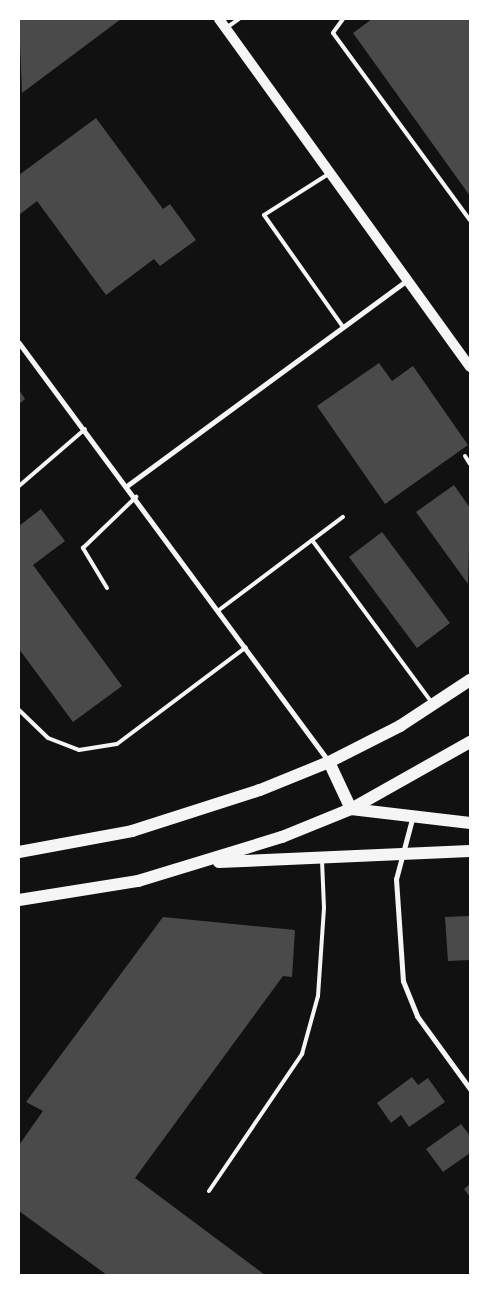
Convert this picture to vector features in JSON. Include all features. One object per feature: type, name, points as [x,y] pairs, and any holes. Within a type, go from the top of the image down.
[{"type":"main road","points":[[219,19],[410,278],[470,367]]},
{"type":"main road","points":[[19,852],[132,831],[192,815],[329,762],[433,705],[470,680]]},
{"type":"main road","points":[[19,900],[138,882],[204,863],[351,809],[470,742]]},
{"type":"main road","points":[[329,762],[351,809]]},
{"type":"main road","points":[[351,809],[412,820],[470,823]]},
{"type":"main road","points":[[204,863],[470,851]]},
{"type":"street","points":[[128,485],[410,278]]},
{"type":"street","points":[[19,342],[128,485],[329,762]]},
{"type":"street","points":[[412,820],[401,854],[396,879],[402,981],[408,1001],[470,1089]]},
{"type":"lane","points":[[226,28],[240,19]]},
{"type":"lane","points":[[343,19],[333,33],[470,220]]},
{"type":"lane","points":[[331,172],[264,215],[343,327]]},
{"type":"lane","points":[[19,486],[85,429]]},
{"type":"lane","points":[[465,456],[470,464]]},
{"type":"lane","points":[[107,588],[83,548],[136,497]]},
{"type":"lane","points":[[219,610],[343,517]]},
{"type":"lane","points":[[312,540],[433,705]]},
{"type":"lane","points":[[19,710],[48,738],[79,750],[118,744],[246,648]]},
{"type":"lane","points":[[209,1191],[302,1054],[318,996],[324,908],[321,858]]},
{"type":"building","points":[[19,19],[121,19],[22,93]]},
{"type":"building","points":[[372,19],[470,19],[470,196],[353,33]]},
{"type":"building","points":[[96,118],[163,209],[170,204],[196,240],[160,266],[154,259],[106,295],[37,201],[19,215],[19,175]]},
{"type":"building","points":[[379,363],[392,381],[413,366],[468,445],[385,504],[317,406]]},
{"type":"building","points":[[19,390],[25,399],[19,404]]},
{"type":"building","points":[[454,485],[470,508],[468,584],[416,512]]},
{"type":"building","points":[[41,509],[65,541],[33,565],[122,686],[73,722],[19,649],[19,526]]},
{"type":"building","points":[[382,532],[450,623],[417,648],[349,557]]},
{"type":"building","points":[[470,916],[470,960],[448,961],[445,917]]},
{"type":"building","points":[[163,917],[295,930],[292,977],[283,976],[135,1178],[265,1275],[107,1275],[19,1211],[19,1145],[43,1111],[26,1102]]},
{"type":"building","points":[[412,1077],[418,1085],[428,1078],[445,1102],[409,1127],[401,1115],[391,1123],[377,1103]]},
{"type":"building","points":[[461,1124],[470,1136],[470,1153],[443,1172],[426,1149]]},
{"type":"building","points":[[470,1184],[470,1197],[464,1189]]}]
